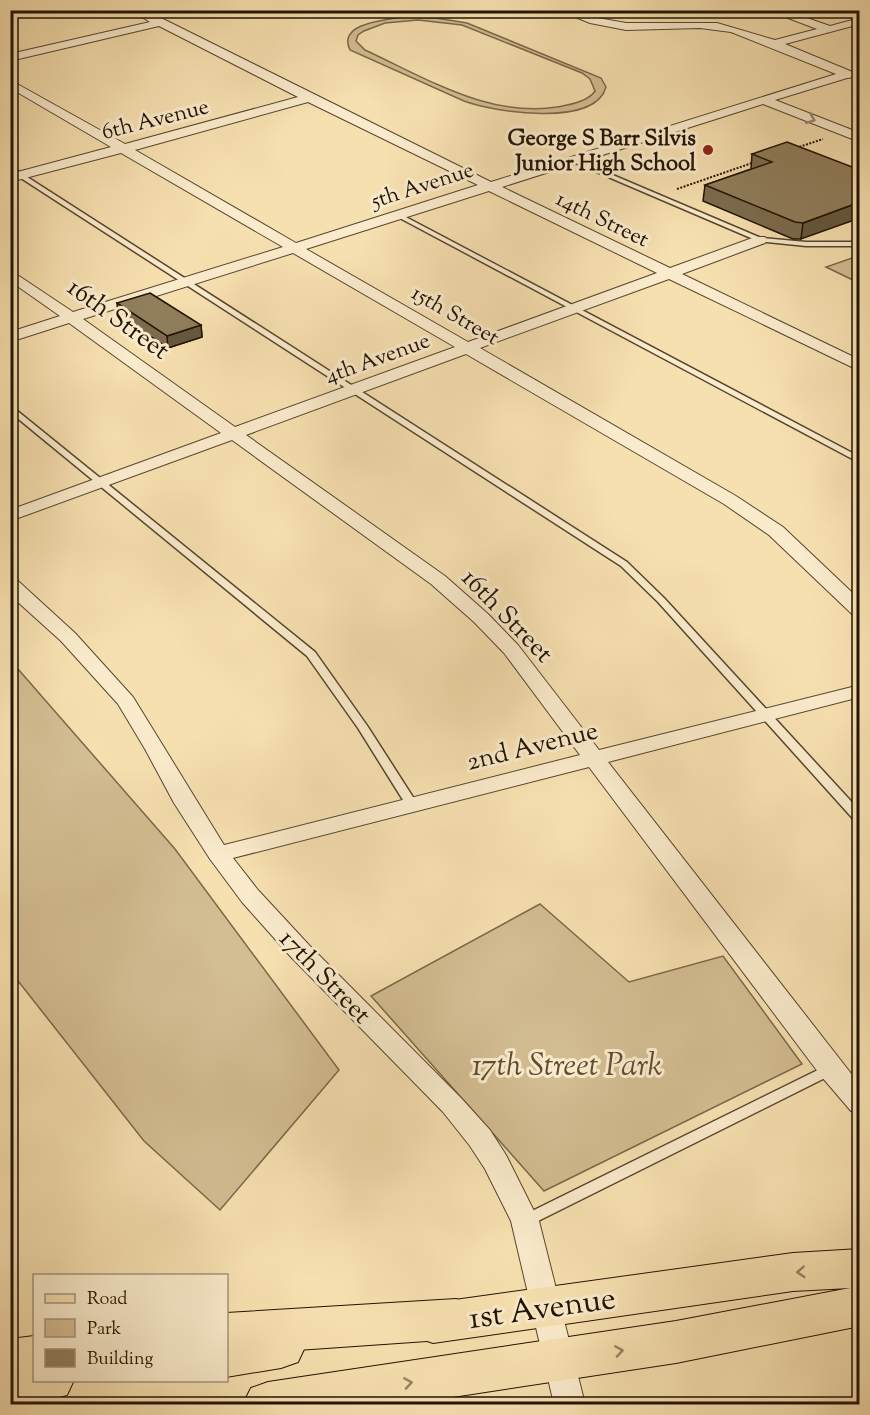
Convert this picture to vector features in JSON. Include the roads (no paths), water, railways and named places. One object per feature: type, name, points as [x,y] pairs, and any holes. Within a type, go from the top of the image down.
[{"type":"main road","name":"1st Avenue","points":[[228,1356],[547,1306],[793,1272],[860,1268]]},
{"type":"main road","name":"1st Avenue","points":[[267,1404],[566,1382],[676,1342],[860,1306]]},
{"type":"main road","points":[[228,1334],[456,1319]]},
{"type":"main road","points":[[10,1360],[33,1357]]},
{"type":"main road","points":[[10,1386],[37,1382]]},
{"type":"street","name":"14th Street","points":[[136,10],[309,98],[860,366]]},
{"type":"street","points":[[563,10],[592,21],[615,25],[717,26],[738,31],[854,76]]},
{"type":"street","points":[[772,10],[826,28]]},
{"type":"street","points":[[771,44],[860,21]]},
{"type":"street","points":[[10,58],[158,23]]},
{"type":"street","name":"5th Avenue","points":[[10,338],[763,100],[854,76]]},
{"type":"street","name":"15th Street","points":[[10,83],[720,494],[776,531],[860,610]]},
{"type":"street","name":"6th Avenue","points":[[14,174],[123,149],[309,98]]},
{"type":"street","points":[[763,100],[860,138]]},
{"type":"street","name":"4th Avenue","points":[[10,516],[104,484],[232,433],[760,240]]},
{"type":"street","name":"16th Street","points":[[10,274],[438,580],[481,618],[511,649],[830,1069],[860,1104]]},
{"type":"street","name":"17th Street","points":[[10,584],[68,637],[126,701],[218,855],[250,896],[300,951],[452,1105],[480,1138],[496,1163],[525,1221],[566,1382]]},
{"type":"street","name":"2nd Avenue","points":[[218,855],[860,691]]},
{"type":"lane","points":[[573,160],[760,240],[860,244]]},
{"type":"lane","points":[[14,174],[189,282],[624,564],[661,600],[860,819]]},
{"type":"lane","points":[[398,215],[860,461]]},
{"type":"lane","points":[[10,408],[311,654],[363,727],[412,805]]},
{"type":"lane","points":[[525,1221],[830,1069]]},
{"type":"place","name":"George S Barr Silvis Junior High School","points":[[708,150]]},
{"type":"park label","name":"17th Street Park","points":[[567,1064]]}]
